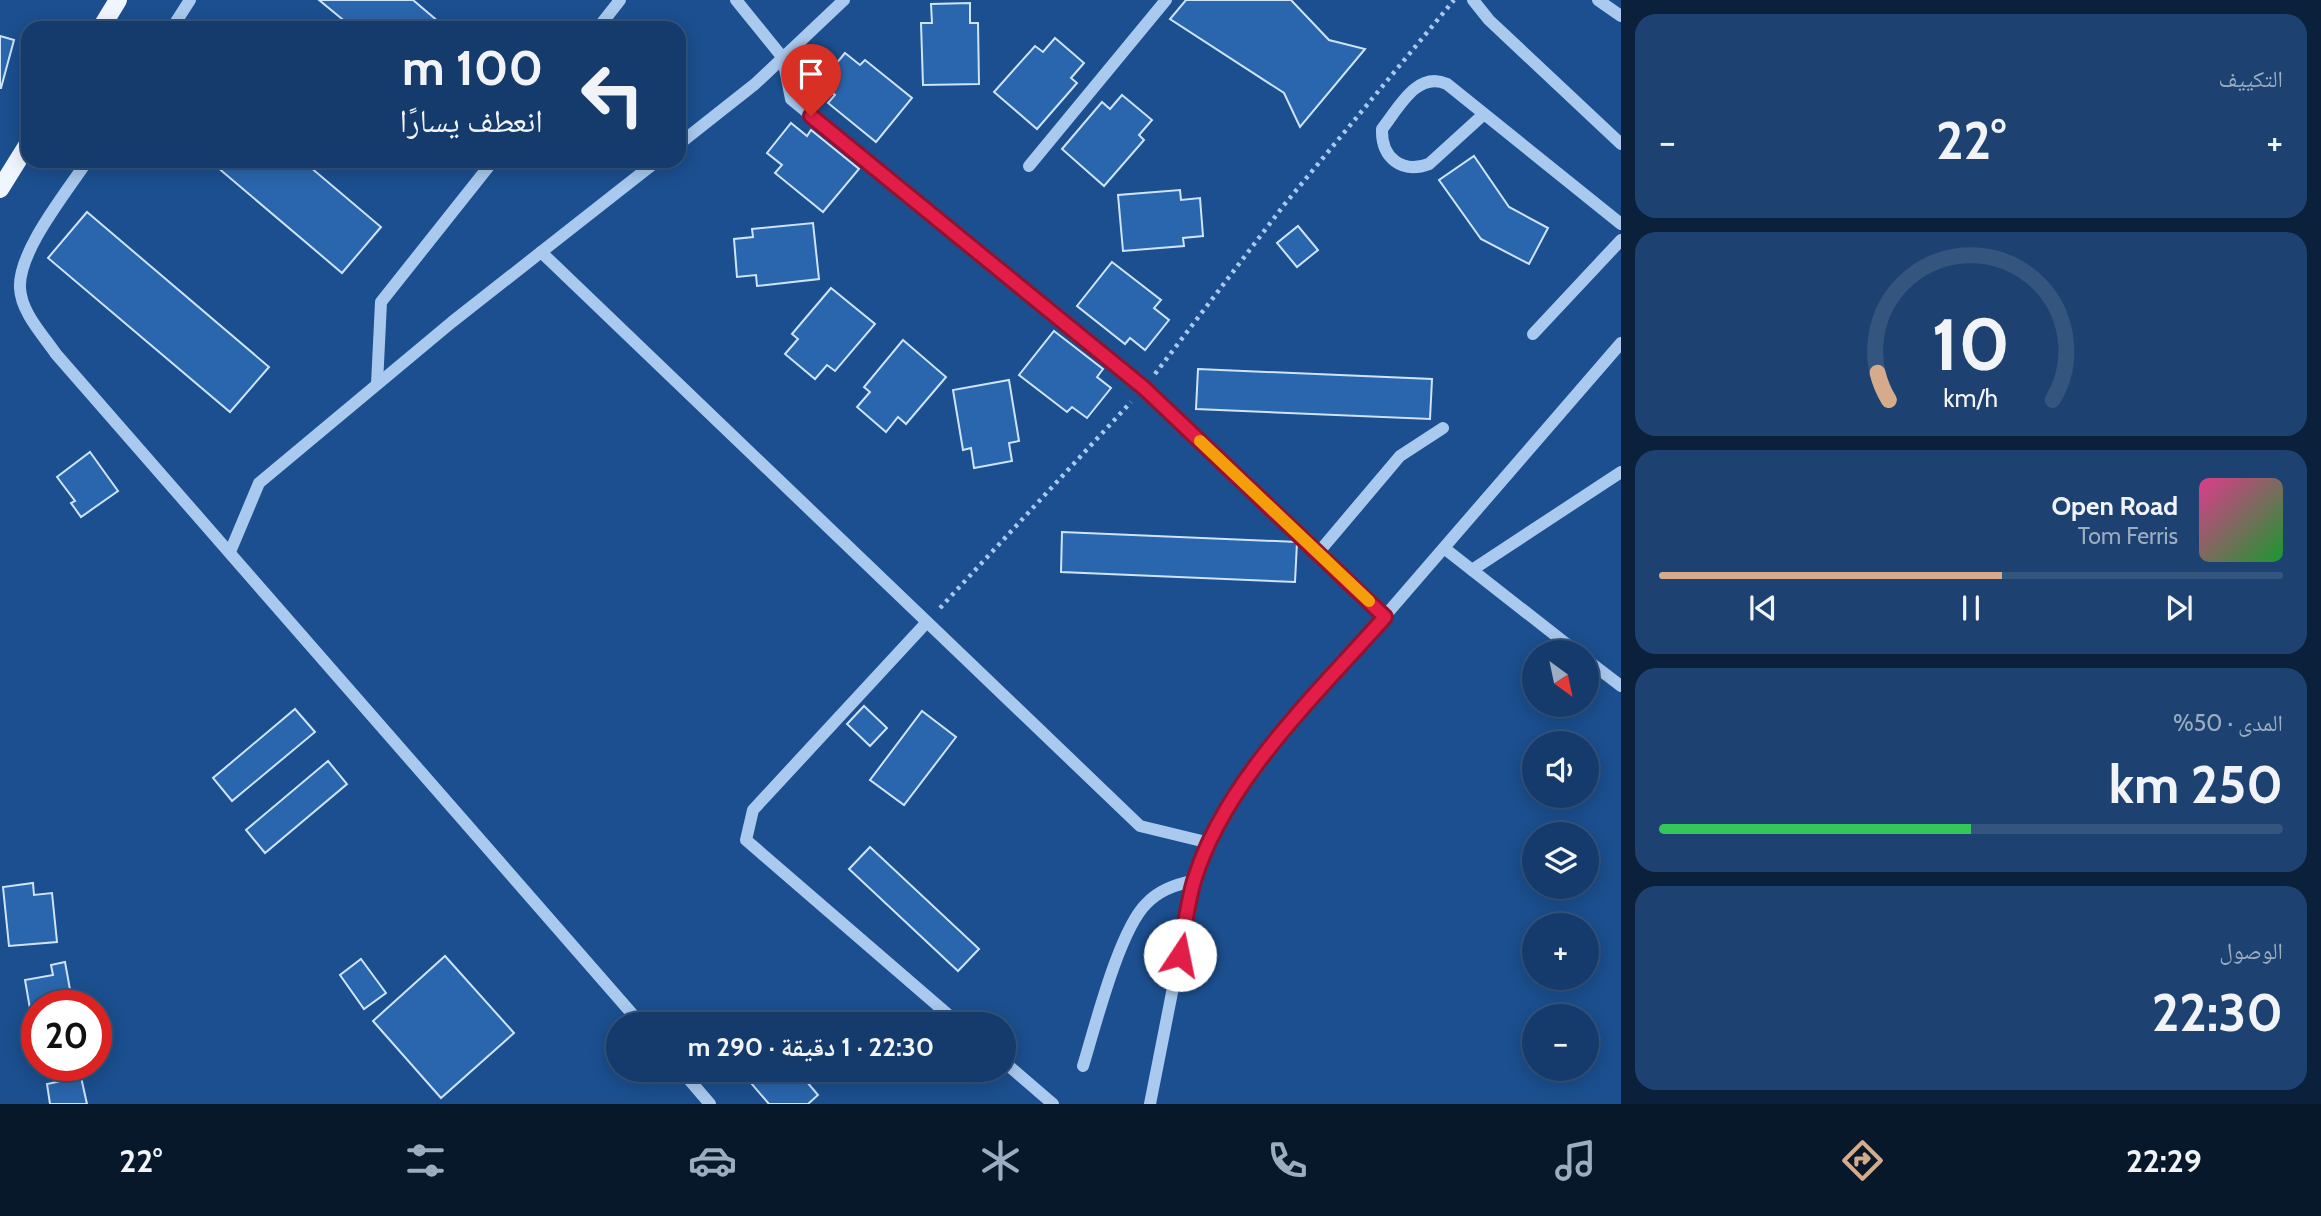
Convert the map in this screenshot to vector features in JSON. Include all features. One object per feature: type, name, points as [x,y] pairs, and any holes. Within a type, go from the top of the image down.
[{"type":"main road","points":[[104,21],[118,0]]},
{"type":"main road","points":[[0,189],[21,155]]},
{"type":"lane","points":[[176,21],[190,0]]},
{"type":"lane","points":[[603,21],[620,0]]},
{"type":"lane","points":[[736,0],[783,58],[791,99],[1144,388],[1385,617]]},
{"type":"lane","points":[[686,138],[783,58],[844,0]]},
{"type":"lane","points":[[1029,166],[1166,0]]},
{"type":"lane","points":[[1473,0],[1489,20],[1621,144]]},
{"type":"lane","points":[[1598,0],[1621,16]]},
{"type":"lane","points":[[1484,114],[1429,164],[1419,168],[1399,165],[1385,151],[1382,130],[1423,82],[1440,80],[1447,84],[1621,224]]},
{"type":"lane","points":[[83,168],[29,253],[20,288],[28,314],[56,354],[631,1012]]},
{"type":"lane","points":[[377,384],[381,302],[487,168]]},
{"type":"lane","points":[[230,552],[259,483],[377,384],[648,168]]},
{"type":"lane","points":[[1533,334],[1621,240]]},
{"type":"lane","points":[[541,252],[1140,826],[1210,843]]},
{"type":"lane","points":[[1150,1104],[1194,881],[1217,825],[1256,765],[1621,343]]},
{"type":"lane","points":[[1318,553],[1400,456],[1443,428]]},
{"type":"lane","points":[[1472,570],[1621,472]]},
{"type":"lane","points":[[1444,548],[1561,640]]},
{"type":"lane","points":[[927,622],[752,810],[746,840],[945,1012]]},
{"type":"lane","points":[[1600,670],[1621,686]]},
{"type":"lane","points":[[1083,1066],[1114,967],[1138,912],[1167,888],[1194,881]]},
{"type":"lane","points":[[1016,1072],[1053,1104]]},
{"type":"lane","points":[[691,1082],[710,1104]]},
{"type":"path","points":[[927,622],[1144,388],[1284,205],[1454,0]]},
{"type":"building","points":[[319,0],[413,0],[438,21],[344,21]]},
{"type":"building","points":[[1186,0],[1291,0],[1329,40],[1365,49],[1300,127],[1284,93],[1170,19]]},
{"type":"building","points":[[970,3],[970,23],[978,23],[979,84],[923,85],[921,23],[932,23],[931,4]]},
{"type":"building","points":[[0,36],[14,40],[1,88],[0,88]]},
{"type":"building","points":[[1055,38],[1084,63],[1071,78],[1077,83],[1037,129],[994,92],[1035,46],[1043,52]]},
{"type":"building","points":[[845,53],[860,65],[865,60],[912,98],[876,142],[828,103],[835,95],[820,83]]},
{"type":"building","points":[[1122,95],[1152,120],[1139,135],[1144,140],[1104,186],[1062,149],[1102,102],[1110,109]]},
{"type":"building","points":[[791,123],[807,136],[811,130],[859,169],[823,212],[775,173],[782,165],[767,153]]},
{"type":"building","points":[[1474,156],[1509,207],[1548,228],[1529,264],[1481,239],[1439,180]]},
{"type":"building","points":[[218,168],[311,168],[381,227],[342,273]]},
{"type":"building","points":[[1180,190],[1181,200],[1200,198],[1203,236],[1183,238],[1184,246],[1123,251],[1118,195]]},
{"type":"building","points":[[87,212],[269,367],[230,412],[48,258]]},
{"type":"building","points":[[813,223],[819,279],[757,286],[756,275],[737,277],[734,239],[753,237],[752,229]]},
{"type":"building","points":[[1298,226],[1318,250],[1297,267],[1277,243]]},
{"type":"building","points":[[1112,262],[1161,300],[1154,308],[1169,320],[1145,350],[1130,338],[1125,344],[1077,306]]},
{"type":"building","points":[[831,288],[875,324],[835,371],[827,365],[815,379],[785,354],[798,339],[792,334]]},
{"type":"building","points":[[1054,331],[1103,369],[1097,377],[1111,388],[1087,418],[1072,407],[1067,412],[1019,375]]},
{"type":"building","points":[[903,340],[946,377],[906,424],[898,417],[886,432],[857,407],[870,392],[864,387]]},
{"type":"building","points":[[1198,369],[1432,379],[1430,419],[1196,409]]},
{"type":"building","points":[[1009,380],[1019,441],[1009,443],[1012,461],[974,468],[971,448],[963,450],[953,390]]},
{"type":"building","points":[[90,452],[118,491],[81,517],[71,503],[75,501],[57,477]]},
{"type":"building","points":[[1062,532],[1297,542],[1295,582],[1061,572]]},
{"type":"building","points":[[864,706],[887,728],[870,746],[847,724]]},
{"type":"building","points":[[295,709],[315,732],[232,801],[213,778]]},
{"type":"building","points":[[922,711],[956,737],[904,805],[870,780]]},
{"type":"building","points":[[328,761],[347,784],[265,853],[246,830]]},
{"type":"building","points":[[870,847],[979,949],[958,971],[849,869]]},
{"type":"building","points":[[33,883],[34,895],[52,893],[57,942],[9,946],[3,887]]},
{"type":"building","points":[[445,956],[514,1033],[441,1098],[373,1021]]},
{"type":"building","points":[[361,959],[386,993],[364,1009],[340,975]]},
{"type":"building","points":[[65,962],[70,990],[27,990],[25,980],[53,975],[51,965]]},
{"type":"building","points":[[82,1081],[87,1104],[50,1104],[47,1084]]},
{"type":"building","points":[[750,1082],[807,1082],[818,1095],[808,1104],[769,1104]]},
{"type":"slow traffic","points":[[1200,441],[1369,601]]},
{"type":"route","points":[[811,116],[1144,388],[1385,617],[1256,765],[1217,825],[1194,881],[1180,955]]}]
